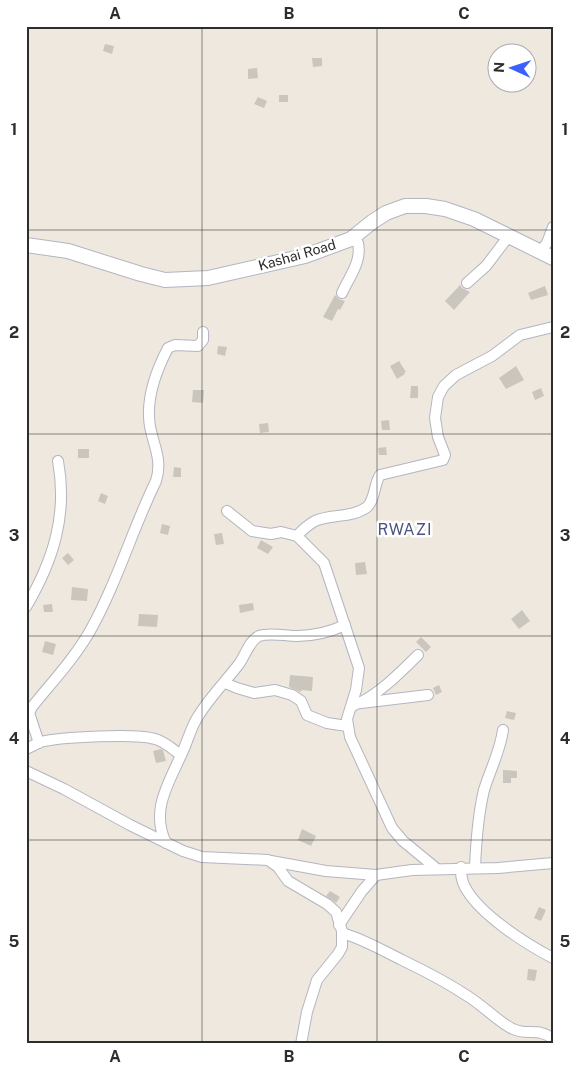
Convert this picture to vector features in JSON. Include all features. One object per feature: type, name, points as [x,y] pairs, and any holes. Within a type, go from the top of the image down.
[{"type":"street","name":"Kashai Road","points":[[26,246],[68,251],[165,280],[208,278],[305,256],[351,239],[386,213],[405,206],[426,206],[445,209],[474,219],[546,255]]},
{"type":"street","points":[[546,255],[547,243],[553,226]]},
{"type":"street","points":[[468,283],[486,266],[508,237]]},
{"type":"street","points":[[342,293],[355,268],[359,254],[358,243],[351,239]]},
{"type":"street","points":[[297,536],[307,526],[316,521],[353,513],[365,508],[369,504],[380,476],[430,465],[443,460],[444,455],[438,437],[435,418],[438,397],[444,386],[456,375],[492,356],[520,335],[553,327]]},
{"type":"street","points":[[40,743],[30,713],[32,707],[65,668],[102,610],[158,475],[158,458],[148,416],[152,386],[156,375],[168,348],[175,345],[198,346],[203,340],[203,332]]},
{"type":"street","points":[[26,607],[49,563],[58,529],[62,500],[62,481],[58,461]]},
{"type":"street","points":[[228,511],[252,531],[270,534],[281,532],[297,536],[324,563],[359,668],[356,704]]},
{"type":"street","points":[[166,843],[160,831],[161,805],[169,780],[182,755],[197,717],[244,658],[253,641],[258,636],[311,634],[326,632],[345,625]]},
{"type":"street","points":[[418,655],[397,675],[356,704],[347,719],[347,726],[354,746],[392,828],[403,841],[438,869]]},
{"type":"street","points":[[225,682],[254,693],[275,690],[292,695],[301,701],[307,715],[327,723],[347,726]]},
{"type":"street","points":[[356,704],[428,695]]},
{"type":"street","points":[[475,868],[482,802],[485,788],[501,746],[504,730]]},
{"type":"street","points":[[26,749],[40,743],[76,738],[141,736],[161,741],[182,755]]},
{"type":"street","points":[[26,771],[166,843],[202,857],[268,860],[326,871],[376,875],[398,871],[553,863]]},
{"type":"street","points":[[268,860],[278,867],[288,881],[327,904],[336,912],[341,929],[342,947],[317,980],[301,1044]]},
{"type":"street","points":[[461,867],[464,885],[478,904],[531,947],[553,958]]},
{"type":"street","points":[[341,929],[362,891],[376,875]]},
{"type":"street","points":[[341,929],[432,975],[470,998],[510,1028],[520,1031],[538,1031],[545,1033],[553,1039]]},
{"type":"building","points":[[105,44],[114,46],[112,54],[103,51]]},
{"type":"building","points":[[312,58],[322,58],[322,66],[313,67]]},
{"type":"building","points":[[257,68],[258,78],[248,79],[248,69]]},
{"type":"building","points":[[279,95],[288,95],[288,102],[279,102]]},
{"type":"building","points":[[258,97],[267,101],[264,108],[254,104]]},
{"type":"building","points":[[460,285],[470,292],[454,310],[445,301]]},
{"type":"building","points":[[545,286],[548,295],[531,300],[528,293]]},
{"type":"building","points":[[335,295],[345,301],[340,310],[338,309],[332,321],[323,317]]},
{"type":"building","points":[[218,346],[227,347],[225,356],[217,354]]},
{"type":"building","points":[[399,361],[406,372],[397,379],[390,366]]},
{"type":"building","points":[[516,366],[524,380],[506,389],[499,378]]},
{"type":"building","points":[[411,386],[418,386],[418,398],[410,398]]},
{"type":"building","points":[[541,388],[544,396],[535,400],[532,392]]},
{"type":"building","points":[[193,390],[204,390],[203,403],[192,402]]},
{"type":"building","points":[[389,420],[390,430],[382,430],[381,421]]},
{"type":"building","points":[[268,423],[269,432],[260,433],[259,424]]},
{"type":"building","points":[[386,447],[387,455],[379,455],[378,448]]},
{"type":"building","points":[[78,449],[89,449],[89,458],[78,458]]},
{"type":"building","points":[[174,467],[181,468],[181,477],[173,477]]},
{"type":"building","points":[[101,493],[108,496],[105,504],[98,501]]},
{"type":"building","points":[[162,524],[170,526],[168,535],[160,533]]},
{"type":"building","points":[[222,533],[224,544],[216,545],[214,534]]},
{"type":"building","points":[[261,540],[273,547],[268,554],[257,548]]},
{"type":"building","points":[[68,553],[74,560],[68,565],[62,558]]},
{"type":"building","points":[[365,562],[367,574],[356,575],[355,563]]},
{"type":"building","points":[[72,587],[88,589],[87,601],[71,600]]},
{"type":"building","points":[[253,603],[254,610],[240,613],[239,605]]},
{"type":"building","points":[[52,604],[53,612],[44,612],[43,605]]},
{"type":"building","points":[[522,610],[530,621],[519,629],[511,619]]},
{"type":"building","points":[[139,614],[158,615],[157,627],[138,626]]},
{"type":"building","points":[[421,637],[431,647],[426,652],[416,642]]},
{"type":"building","points":[[45,641],[56,644],[53,655],[42,652]]},
{"type":"building","points":[[290,675],[313,677],[312,691],[302,690],[300,692],[289,687]]},
{"type":"building","points":[[439,685],[442,692],[436,695],[433,688]]},
{"type":"building","points":[[507,711],[516,713],[514,720],[505,718]]},
{"type":"building","points":[[161,749],[166,761],[156,763],[153,751]]},
{"type":"building","points":[[503,770],[517,771],[517,778],[511,778],[511,783],[503,783]]},
{"type":"building","points":[[302,829],[316,836],[311,846],[298,840]]},
{"type":"building","points":[[330,891],[340,897],[336,903],[326,896]]},
{"type":"building","points":[[539,907],[546,910],[541,921],[534,918]]},
{"type":"building","points":[[528,969],[537,970],[535,981],[527,980]]},
{"type":"district","name":"RWAZI","points":[[405,529]]}]
